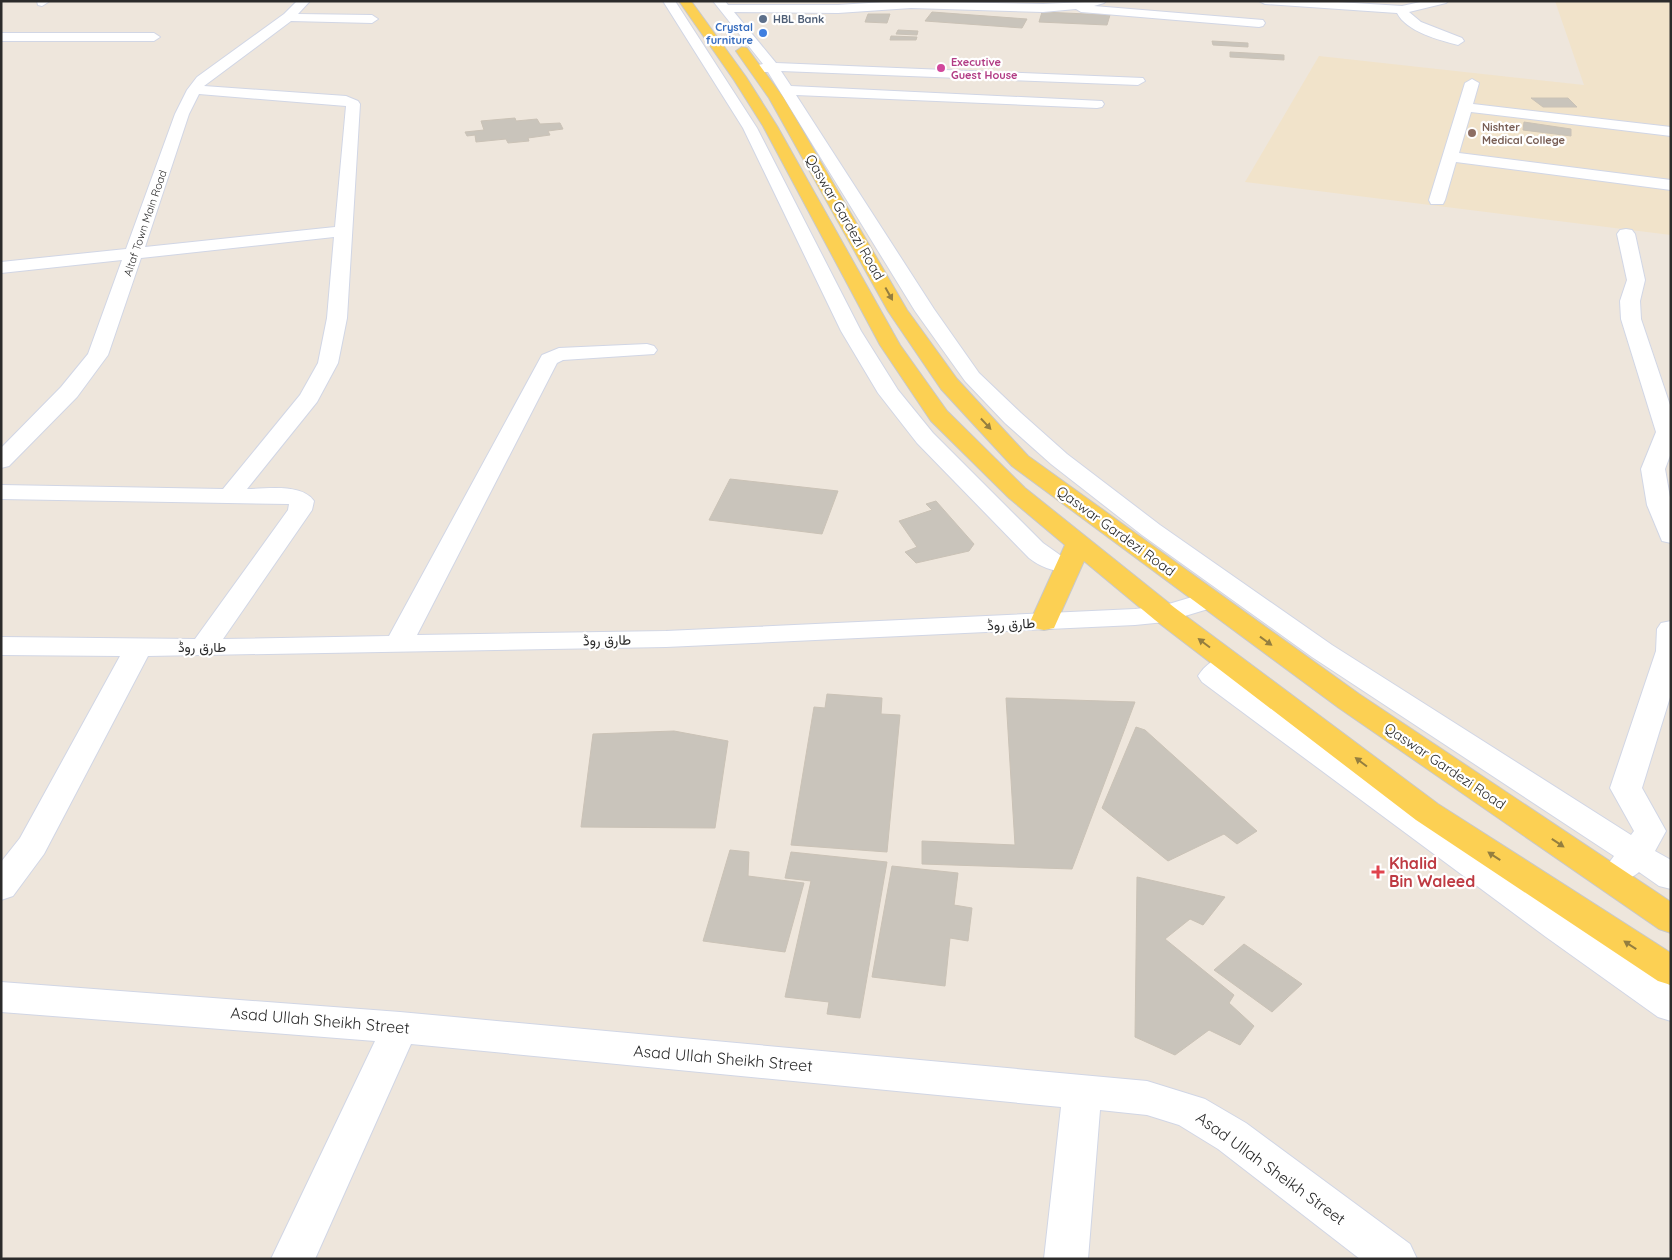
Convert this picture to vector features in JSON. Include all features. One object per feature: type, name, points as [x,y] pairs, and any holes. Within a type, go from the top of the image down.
[{"type":"main road","points":[[685,1],[747,75],[760,127],[890,345],[938,416],[1017,493],[1074,554],[1165,614],[1427,812],[1671,971]]},
{"type":"main road","name":"Qaswar Gardezi Road","points":[[718,8],[747,75],[784,111],[898,311],[949,384],[1020,461],[1349,701],[1671,920]]},
{"type":"main road","points":[[1044,622],[1074,554]]},
{"type":"street","name":"Altaf Town Main Road","points":[[1,461],[68,392],[98,355],[182,114],[194,90],[202,80],[288,16],[304,1]]},
{"type":"street","points":[[669,1],[747,75],[786,90],[1097,104]]},
{"type":"street","points":[[911,4],[926,1]]},
{"type":"street","points":[[718,8],[838,9],[911,4],[1012,8],[1074,6],[1100,1]]},
{"type":"street","points":[[1265,1],[1402,10],[1442,1]]},
{"type":"street","points":[[1074,6],[1087,10],[1259,23]]},
{"type":"street","points":[[1402,10],[1402,14],[1407,20],[1458,42]]},
{"type":"street","points":[[288,16],[372,19]]},
{"type":"street","points":[[1,37],[154,37]]},
{"type":"street","points":[[747,75],[786,66],[1138,81]]},
{"type":"street","points":[[1437,200],[1472,83]]},
{"type":"street","points":[[194,90],[346,100],[353,104],[337,318],[328,363],[309,397],[230,495]]},
{"type":"street","points":[[786,90],[925,311],[972,377],[1012,418],[1047,449],[1151,530],[1322,651],[1671,877]]},
{"type":"street","points":[[1465,107],[1671,132]]},
{"type":"street","points":[[760,127],[851,331],[889,393],[925,438],[1041,556],[1052,562],[1074,554]]},
{"type":"street","points":[[1450,157],[1671,185]]},
{"type":"street","points":[[1,268],[343,231]]},
{"type":"street","points":[[1626,234],[1636,280],[1630,301],[1630,318],[1667,432],[1653,469],[1659,505],[1671,536]]},
{"type":"street","points":[[399,644],[549,359],[559,354],[647,350]]},
{"type":"street","points":[[1020,461],[1047,449]]},
{"type":"street","points":[[1,492],[230,495],[293,497],[302,501],[300,510],[203,648]]},
{"type":"street","name":"طارق روڈ","points":[[1,646],[203,648],[666,639],[1044,622],[1165,614],[1209,600]]},
{"type":"street","points":[[1610,879],[1636,856],[1650,831],[1626,788],[1670,651],[1671,628]]},
{"type":"street","points":[[1,887],[32,846],[139,647]]},
{"type":"street","points":[[1229,662],[1212,676],[1558,928],[1671,1006]]},
{"type":"street","name":"Asad Ullah Sheikh Street","points":[[1,997],[187,1008],[1147,1098],[1191,1111],[1232,1136],[1395,1259]]},
{"type":"street","points":[[293,1259],[400,1027]]},
{"type":"street","points":[[1066,1259],[1082,1092]]},
{"type":"shaded area","name":"Nishter Medical College","points":[[1555,1],[1671,1],[1671,235],[1245,182],[1319,56],[1584,85]]},
{"type":"building","points":[[932,12],[1027,19],[1022,28],[925,21]]},
{"type":"building","points":[[1042,12],[1110,15],[1107,25],[1039,22]]},
{"type":"building","points":[[868,14],[890,14],[887,23],[865,22]]},
{"type":"building","points":[[898,30],[918,31],[917,35],[896,34]]},
{"type":"building","points":[[891,36],[917,37],[916,40],[890,40]]},
{"type":"building","points":[[1212,41],[1248,43],[1248,47],[1213,45]]},
{"type":"building","points":[[1230,52],[1284,55],[1284,60],[1230,57]]},
{"type":"building","points":[[1531,98],[1568,98],[1577,107],[1543,107]]},
{"type":"building","points":[[515,118],[516,121],[537,119],[540,124],[560,123],[563,129],[548,131],[550,135],[528,138],[529,141],[508,143],[506,139],[476,142],[475,135],[467,136],[465,132],[484,130],[481,121]]},
{"type":"building","points":[[1524,122],[1571,129],[1571,136],[1523,130]]},
{"type":"building","points":[[730,479],[838,491],[822,534],[709,520]]},
{"type":"building","points":[[936,501],[974,544],[969,551],[916,563],[905,552],[917,547],[899,521],[932,510],[926,504]]},
{"type":"building","points":[[827,694],[882,698],[881,714],[900,715],[887,852],[791,845],[814,707],[825,708]]},
{"type":"building","points":[[1006,698],[1135,702],[1072,869],[922,864],[922,841],[1015,845]]},
{"type":"building","points":[[1136,727],[1145,730],[1257,831],[1237,844],[1224,834],[1168,861],[1102,808]]},
{"type":"building","points":[[674,731],[728,741],[715,828],[581,827],[593,734]]},
{"type":"building","points":[[730,850],[749,852],[748,876],[804,883],[785,952],[703,941]]},
{"type":"building","points":[[791,852],[887,862],[860,1018],[827,1014],[829,1002],[785,997],[811,881],[785,878]]},
{"type":"building","points":[[892,866],[958,873],[954,905],[972,908],[968,941],[950,938],[945,986],[872,977]]},
{"type":"building","points":[[1137,877],[1225,897],[1203,925],[1190,919],[1165,939],[1234,995],[1229,1003],[1254,1026],[1240,1045],[1209,1030],[1175,1055],[1135,1037]]},
{"type":"building","points":[[1244,944],[1302,984],[1272,1012],[1214,970]]},
{"type":"place","name":"HBL Bank","points":[[763,19]]},
{"type":"place","name":"Crystal furniture","points":[[763,33]]},
{"type":"place","name":"Executive Guest House","points":[[941,68]]},
{"type":"place","name":"Nishter Medical College","points":[[1472,133]]},
{"type":"place","name":"Khalid Bin Waleed","points":[[1378,872]]}]
